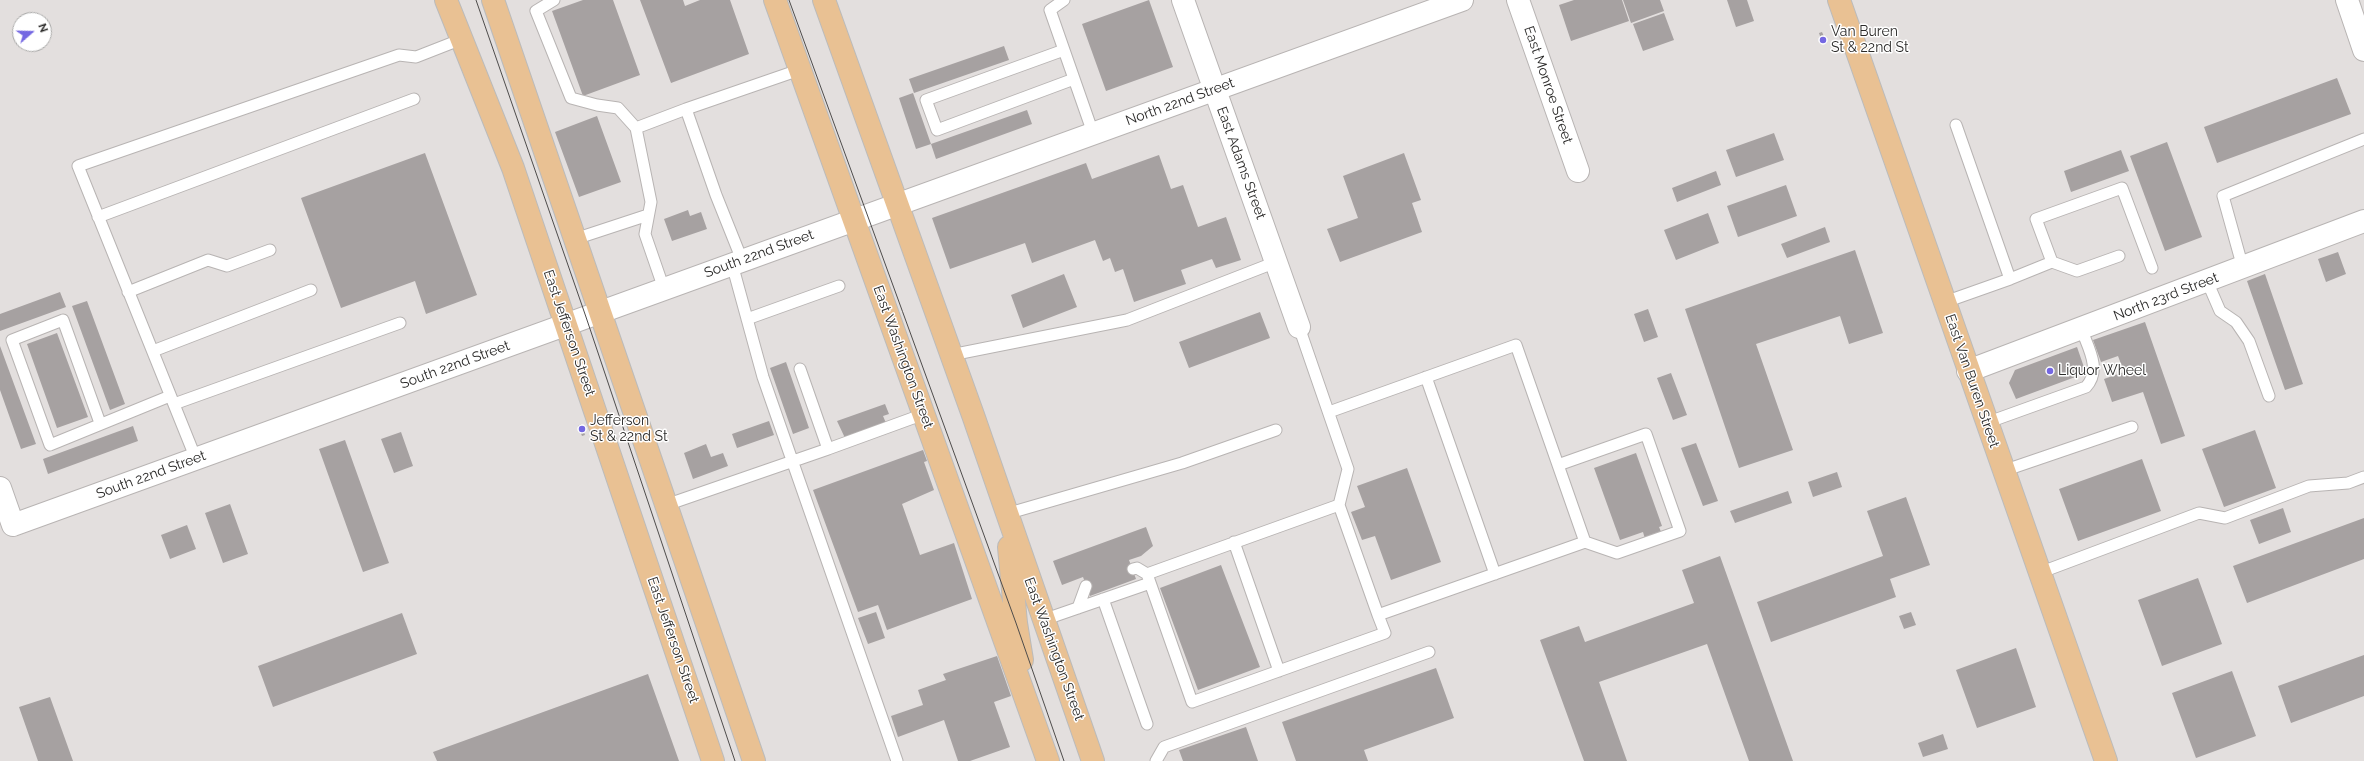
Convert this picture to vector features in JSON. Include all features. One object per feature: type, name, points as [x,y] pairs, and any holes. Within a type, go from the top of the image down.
[{"type":"main road","name":"East Jefferson Street","points":[[446,0],[513,168],[713,761]]},
{"type":"main road","points":[[492,0],[754,761]]},
{"type":"main road","name":"East Washington Street","points":[[774,0],[1048,761]]},
{"type":"main road","name":"East Washington Street","points":[[824,0],[1094,761]]},
{"type":"main road","name":"East Van Buren Street","points":[[1839,0],[1986,423],[2106,761]]},
{"type":"main road","name":"East Washington Street","points":[[1006,514],[1016,623],[1031,714]]},
{"type":"street","name":"East Adams Street","points":[[1183,0],[1299,327]]},
{"type":"street","name":"North 22nd Street","points":[[897,204],[1462,0]]},
{"type":"street","name":"East Monroe Street","points":[[1518,0],[1578,171]]},
{"type":"street","points":[[2354,8],[2364,50]]},
{"type":"street","name":"South 22nd Street","points":[[7,527],[897,204]]},
{"type":"street","name":"North 23rd Street","points":[[1968,371],[2364,221]]},
{"type":"street","points":[[0,488],[7,527]]},
{"type":"lane","points":[[554,0],[536,10],[571,98],[597,105],[618,108],[636,128],[651,202],[645,234],[664,289]]},
{"type":"lane","points":[[1064,0],[1050,10],[1093,133]]},
{"type":"lane","points":[[196,459],[78,166],[399,55],[416,57],[462,39]]},
{"type":"lane","points":[[1064,50],[926,100],[937,130],[1074,79]]},
{"type":"lane","points":[[636,128],[799,70]]},
{"type":"lane","points":[[98,217],[414,99]]},
{"type":"lane","points":[[686,109],[716,195],[737,262],[747,319],[763,377],[897,761]]},
{"type":"lane","points":[[1956,125],[2010,279]]},
{"type":"lane","points":[[2243,268],[2224,196],[2364,138]]},
{"type":"lane","points":[[2052,262],[2036,219],[2122,188],[2152,268]]},
{"type":"lane","points":[[575,239],[648,215]]},
{"type":"lane","points":[[128,292],[208,260],[227,266],[270,250]]},
{"type":"lane","points":[[1944,302],[2010,279],[2052,262],[2077,271],[2119,256]]},
{"type":"lane","points":[[951,355],[1127,320],[1276,262]]},
{"type":"lane","points":[[2207,281],[2220,310],[2236,322],[2249,341],[2269,396]]},
{"type":"lane","points":[[747,319],[839,286]]},
{"type":"lane","points":[[153,351],[311,290]]},
{"type":"lane","points":[[100,423],[63,320],[12,340],[50,445],[100,423],[400,323]]},
{"type":"lane","points":[[1132,569],[1137,568],[1148,578],[1192,702],[1385,633],[1339,505],[1348,469],[1299,327]]},
{"type":"lane","points":[[1986,423],[2086,387],[2093,379],[2095,369],[2081,328]]},
{"type":"lane","points":[[1328,412],[1516,345],[1585,542]]},
{"type":"lane","points":[[800,369],[828,449]]},
{"type":"lane","points":[[1426,377],[1495,574]]},
{"type":"lane","points":[[666,505],[793,462],[924,414]]},
{"type":"lane","points":[[2003,471],[2132,426]]},
{"type":"lane","points":[[1006,514],[1182,464],[1276,430]]},
{"type":"lane","points":[[1378,616],[1585,542],[1617,553],[1680,531],[1646,434],[1558,465]]},
{"type":"lane","points":[[2039,573],[2199,513],[2225,518],[2309,486],[2348,482],[2364,477]]},
{"type":"lane","points":[[1043,620],[1103,599],[1148,578],[1234,542],[1339,505]]},
{"type":"lane","points":[[1234,542],[1279,671]]},
{"type":"lane","points":[[1078,608],[1086,586]]},
{"type":"lane","points":[[1103,599],[1147,724]]},
{"type":"lane","points":[[1156,761],[1164,747],[1429,652]]},
{"type":"building","points":[[583,0],[613,0],[640,75],[583,96],[552,11]]},
{"type":"building","points":[[640,0],[683,0],[685,6],[700,0],[730,0],[749,54],[671,83]]},
{"type":"building","points":[[1149,0],[1173,67],[1106,91],[1082,24]]},
{"type":"building","points":[[1574,0],[1622,0],[1629,21],[1571,41],[1559,5]]},
{"type":"building","points":[[1623,0],[1660,0],[1664,11],[1631,23]]},
{"type":"building","points":[[1727,0],[1747,0],[1754,21],[1736,27]]},
{"type":"building","points":[[1664,13],[1674,40],[1643,51],[1633,24]]},
{"type":"building","points":[[1822,32],[1826,41],[1822,42],[1819,33]]},
{"type":"building","points":[[1004,46],[1009,60],[914,93],[909,79]]},
{"type":"building","points":[[2337,78],[2351,114],[2217,163],[2204,127]]},
{"type":"building","points":[[913,93],[931,144],[916,149],[899,98]]},
{"type":"building","points":[[1027,110],[1032,124],[936,159],[931,144]]},
{"type":"building","points":[[597,116],[621,182],[579,197],[555,132]]},
{"type":"building","points":[[1774,133],[1784,160],[1736,177],[1726,150]]},
{"type":"building","points":[[2167,142],[2202,237],[2165,251],[2130,156]]},
{"type":"building","points":[[2121,150],[2129,171],[2071,192],[2064,171]]},
{"type":"building","points":[[425,153],[477,295],[426,314],[415,281],[341,308],[301,198]]},
{"type":"building","points":[[1404,153],[1421,200],[1412,203],[1422,232],[1340,262],[1327,229],[1358,218],[1343,176]]},
{"type":"building","points":[[1159,155],[1171,189],[1183,185],[1198,227],[1226,217],[1241,260],[1216,268],[1212,259],[1181,270],[1186,284],[1134,302],[1123,269],[1115,272],[1110,258],[1103,261],[1095,240],[1032,263],[1025,243],[950,269],[932,218],[1086,163],[1092,179]]},
{"type":"building","points":[[1716,171],[1721,185],[1677,202],[1672,188]]},
{"type":"building","points":[[1786,185],[1797,216],[1738,237],[1727,206]]},
{"type":"building","points":[[688,210],[690,216],[701,212],[707,229],[672,241],[664,219]]},
{"type":"building","points":[[1708,213],[1719,243],[1676,260],[1664,230]]},
{"type":"building","points":[[1825,227],[1830,242],[1787,258],[1781,244]]},
{"type":"building","points":[[1855,250],[1883,333],[1849,344],[1840,316],[1756,344],[1793,450],[1739,468],[1685,309]]},
{"type":"building","points":[[2338,252],[2346,274],[2326,282],[2318,259]]},
{"type":"building","points":[[1064,274],[1077,307],[1023,328],[1011,295]]},
{"type":"building","points":[[2265,274],[2303,384],[2285,390],[2247,281]]},
{"type":"building","points":[[60,292],[66,307],[0,331],[0,314]]},
{"type":"building","points":[[87,301],[125,404],[110,410],[72,306]]},
{"type":"building","points":[[1648,309],[1658,337],[1644,342],[1634,314]]},
{"type":"building","points":[[1260,312],[1270,338],[1189,368],[1179,342]]},
{"type":"building","points":[[2145,322],[2185,436],[2161,444],[2143,392],[2112,402],[2104,379],[2124,372],[2118,356],[2101,362],[2093,340]]},
{"type":"building","points":[[57,333],[88,417],[57,428],[27,344]]},
{"type":"building","points":[[0,346],[36,444],[21,449],[0,390]]},
{"type":"building","name":"Liquor Wheel","points":[[2077,347],[2086,373],[2016,399],[2009,383],[2015,370]]},
{"type":"building","points":[[786,362],[809,428],[793,434],[770,368]]},
{"type":"building","points":[[1671,373],[1687,415],[1673,420],[1657,378]]},
{"type":"building","points":[[885,404],[889,414],[883,416],[886,423],[845,438],[837,421]]},
{"type":"building","points":[[769,421],[774,435],[737,448],[732,434]]},
{"type":"building","points":[[581,424],[585,435],[582,436],[578,426]]},
{"type":"building","points":[[133,426],[138,441],[48,474],[43,459]]},
{"type":"building","points":[[2255,430],[2276,488],[2224,507],[2202,449]]},
{"type":"building","points":[[401,432],[413,466],[394,473],[381,439]]},
{"type":"building","points":[[345,440],[389,563],[363,572],[319,449]]},
{"type":"building","points":[[1696,443],[1718,501],[1703,506],[1681,448]]},
{"type":"building","points":[[706,444],[711,457],[723,453],[728,466],[693,479],[684,453]]},
{"type":"building","points":[[923,450],[927,461],[924,462],[934,490],[902,504],[920,555],[954,543],[972,599],[887,630],[878,605],[858,612],[813,490]]},
{"type":"building","points":[[1636,453],[1662,526],[1659,527],[1662,534],[1645,539],[1643,532],[1620,540],[1594,468]]},
{"type":"building","points":[[2142,459],[2161,511],[2078,541],[2059,489]]},
{"type":"building","points":[[1407,468],[1441,562],[1391,580],[1375,536],[1362,540],[1351,512],[1365,507],[1357,486]]},
{"type":"building","points":[[1837,472],[1842,487],[1813,497],[1808,482]]},
{"type":"building","points":[[1788,491],[1792,503],[1735,523],[1730,511]]},
{"type":"building","points":[[1906,497],[1930,565],[1890,579],[1896,597],[1771,642],[1757,602],[1883,556],[1867,511]]},
{"type":"building","points":[[230,504],[248,554],[223,563],[205,513]]},
{"type":"building","points":[[2283,508],[2291,532],[2259,544],[2250,520]]},
{"type":"building","points":[[2364,518],[2364,559],[2247,603],[2233,566]]},
{"type":"building","points":[[187,525],[196,549],[170,559],[161,535]]},
{"type":"building","points":[[1146,527],[1153,546],[1141,556],[1129,560],[1136,579],[1090,596],[1083,577],[1062,585],[1053,561]]},
{"type":"building","points":[[1720,556],[1793,761],[1749,761],[1707,644],[1599,682],[1627,761],[1584,761],[1540,640],[1579,626],[1585,642],[1694,603],[1682,570]]},
{"type":"building","points":[[1221,565],[1260,667],[1198,690],[1160,588]]},
{"type":"building","points":[[2198,578],[2222,644],[2162,666],[2138,600]]},
{"type":"building","points":[[876,612],[885,638],[868,644],[858,618]]},
{"type":"building","points":[[1911,612],[1916,625],[1904,629],[1899,616]]},
{"type":"building","points":[[402,613],[417,654],[273,707],[258,666]]},
{"type":"building","points":[[2016,648],[2036,707],[1977,728],[1956,670]]},
{"type":"building","points":[[2364,655],[2364,696],[2291,723],[2278,686]]},
{"type":"building","points":[[997,656],[1011,696],[994,702],[1010,747],[970,761],[958,761],[944,720],[898,737],[891,716],[923,705],[918,690],[946,680],[943,674]]},
{"type":"building","points":[[1436,668],[1454,718],[1364,750],[1368,761],[1296,761],[1282,722]]},
{"type":"building","points":[[2232,671],[2256,736],[2196,758],[2172,693]]},
{"type":"building","points":[[648,674],[679,761],[437,761],[433,752]]},
{"type":"building","points":[[50,697],[73,761],[38,761],[19,707]]},
{"type":"building","points":[[1246,727],[1258,761],[1183,761],[1179,750]]},
{"type":"building","points":[[1943,734],[1948,749],[1923,757],[1918,743]]},
{"type":"tram line","points":[[476,0],[586,317],[735,761]]},
{"type":"tram line","points":[[789,0],[1016,623],[1064,761]]},
{"type":"place","name":"Van Buren St & 22nd St","points":[[1823,40]]},
{"type":"place","name":"Liquor Wheel","points":[[2050,371]]},
{"type":"place","name":"Jefferson St & 22nd St","points":[[582,429]]}]
